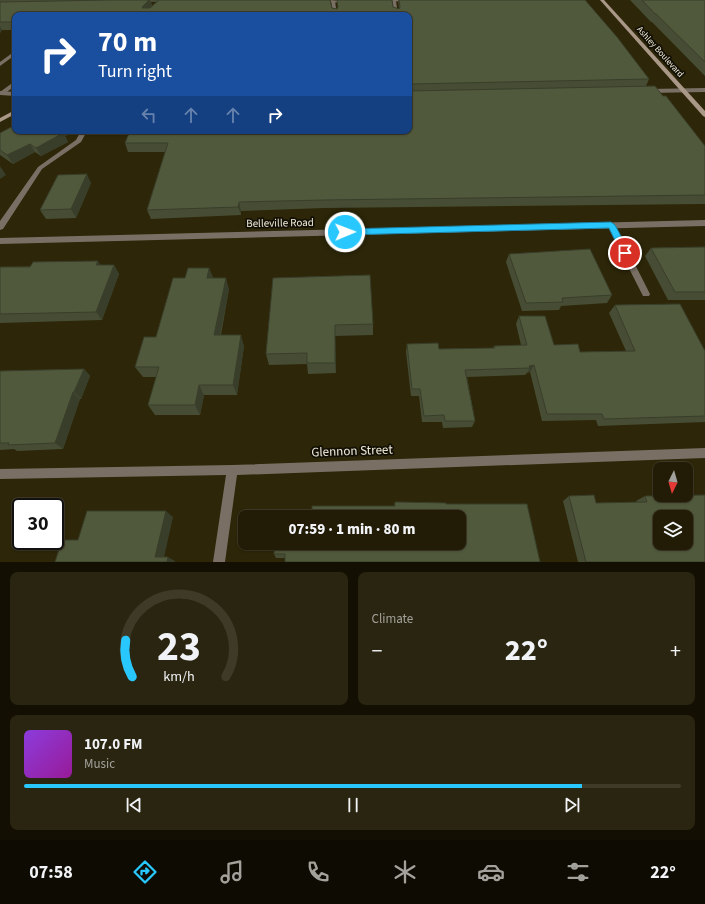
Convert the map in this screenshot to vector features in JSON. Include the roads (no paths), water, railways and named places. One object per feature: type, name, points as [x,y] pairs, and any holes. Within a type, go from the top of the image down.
[{"type":"main road","name":"Ashley Boulevard","points":[[602,0],[705,115]]},
{"type":"main road","points":[[0,120],[12,114]]},
{"type":"street","points":[[379,1],[409,0]]},
{"type":"street","points":[[333,1],[335,12]]},
{"type":"street","points":[[318,2],[356,1]]},
{"type":"street","points":[[394,1],[396,12]]},
{"type":"street","points":[[0,64],[12,55]]},
{"type":"street","points":[[1,93],[12,85]]},
{"type":"street","points":[[644,91],[705,90]]},
{"type":"street","points":[[1,93],[12,94]]},
{"type":"street","points":[[0,226],[40,168],[79,141],[82,134]]},
{"type":"street","name":"Belleville Road","points":[[0,240],[705,223]]},
{"type":"street","points":[[611,225],[646,294]]},
{"type":"street","name":"Glennon Street","points":[[0,474],[232,470],[705,453]]},
{"type":"street","points":[[219,562],[232,470]]}]
